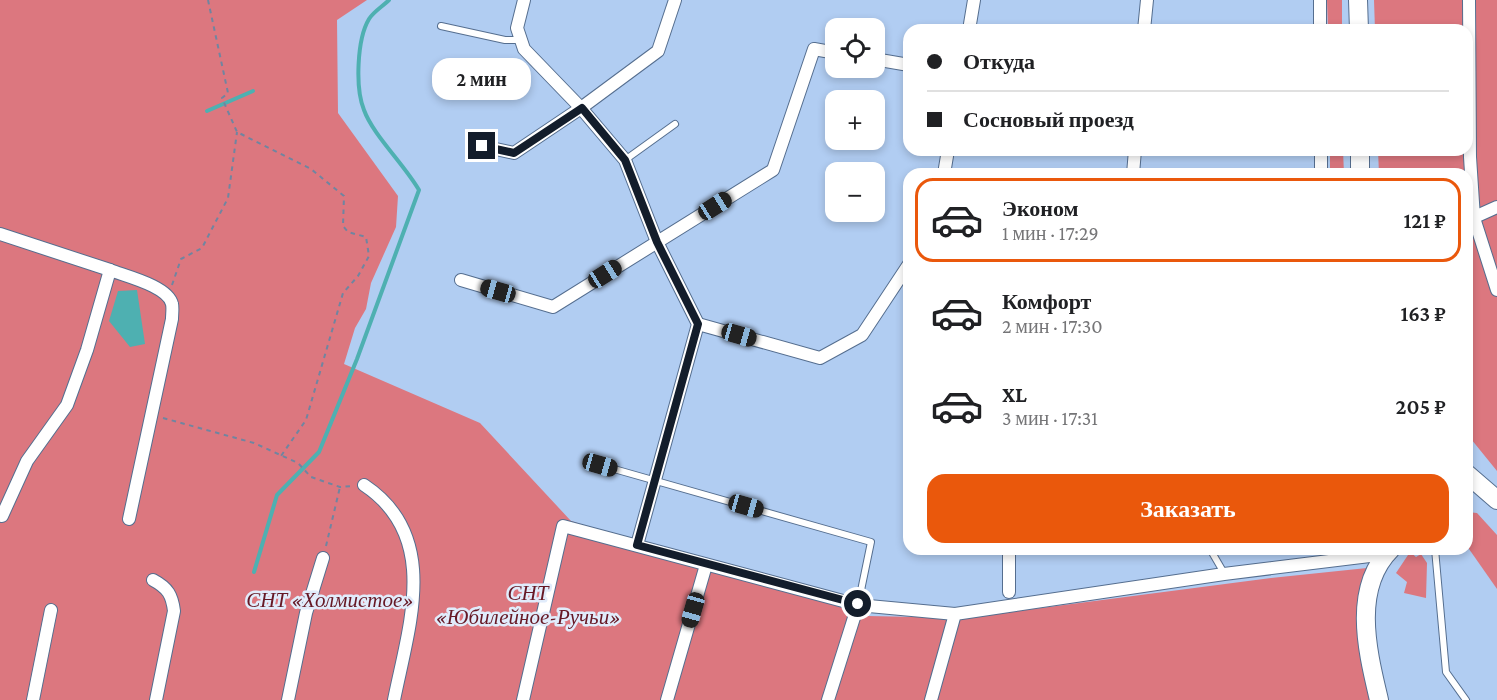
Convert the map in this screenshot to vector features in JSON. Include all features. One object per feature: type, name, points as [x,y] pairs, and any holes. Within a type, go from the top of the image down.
[{"type":"street","points":[[524,0],[517,28],[524,49],[582,108],[625,160],[657,242],[698,324],[637,545]]},
{"type":"street","points":[[482,146],[514,153],[582,108],[658,51],[675,0]]},
{"type":"street","points":[[970,24],[974,0]]},
{"type":"street","points":[[1145,24],[1147,0]]},
{"type":"street","points":[[1320,0],[1320,24]]},
{"type":"street","points":[[1358,0],[1359,24]]},
{"type":"street","points":[[1469,0],[1469,24]]},
{"type":"street","points":[[461,280],[553,307],[773,170],[814,49],[825,51]]},
{"type":"street","points":[[885,61],[903,64]]},
{"type":"street","points":[[1473,218],[1497,207]]},
{"type":"street","points":[[1473,224],[1497,290]]},
{"type":"street","points":[[0,234],[154,287],[166,294],[172,303],[172,318],[129,519]]},
{"type":"street","points":[[2,516],[27,461],[67,405],[87,350],[110,270]]},
{"type":"street","points":[[698,324],[820,358],[862,335],[903,273]]},
{"type":"street","points":[[1473,479],[1497,501]]},
{"type":"street","points":[[364,485],[384,498],[399,517],[415,567],[413,605],[394,700]]},
{"type":"street","points":[[523,700],[563,526],[858,604],[955,614],[1366,555]]},
{"type":"street","points":[[1009,555],[1009,592]]},
{"type":"street","points":[[1379,700],[1368,653],[1365,615],[1372,580],[1386,555]]},
{"type":"street","points":[[288,700],[306,613],[323,558]]},
{"type":"street","points":[[667,700],[706,565]]},
{"type":"street","points":[[153,580],[165,586],[172,597],[174,611],[156,700]]},
{"type":"street","points":[[828,700],[858,604]]},
{"type":"street","points":[[33,700],[51,610]]},
{"type":"street","points":[[931,700],[955,614]]},
{"type":"lane","points":[[441,26],[505,40],[520,40]]},
{"type":"lane","points":[[625,160],[675,124]]},
{"type":"lane","points":[[600,465],[871,542],[858,604]]},
{"type":"lane","points":[[1213,555],[1224,574]]},
{"type":"lane","points":[[1436,555],[1446,672],[1466,700]]},
{"type":"path","points":[[166,294],[176,278],[181,259],[202,248],[228,198],[237,132],[222,98],[228,93],[226,78],[216,48],[208,0]]},
{"type":"path","points":[[237,132],[311,169],[344,196],[343,226],[348,232],[366,237],[369,256],[358,276],[343,293],[306,420],[281,456]]},
{"type":"path","points":[[152,415],[254,443],[298,463],[311,477],[340,487],[364,485]]},
{"type":"path","points":[[323,558],[340,487]]},
{"type":"green space","points":[[0,0],[367,0],[337,20],[338,113],[398,196],[396,227],[371,283],[366,309],[355,328],[344,364],[480,423],[571,521],[868,616],[965,618],[1271,578],[1367,568],[1359,627],[1377,700],[0,700]]},
{"type":"green space","points":[[1327,0],[1342,0],[1342,24],[1328,24]]},
{"type":"green space","points":[[1374,0],[1497,0],[1497,471],[1473,441],[1473,168],[1379,168],[1378,156],[1473,156],[1473,24],[1375,24]]},
{"type":"green space","points":[[1330,156],[1343,156],[1344,168],[1330,168]]},
{"type":"green space","points":[[1473,513],[1477,513],[1497,535],[1497,589],[1473,555]]},
{"type":"green space","points":[[1408,555],[1416,557],[1422,555],[1427,563],[1426,598],[1404,593],[1407,582],[1396,573]]},
{"type":"shaded area","points":[[137,290],[145,344],[130,347],[109,321],[118,291]]},
{"type":"waterway","points":[[254,572],[277,495],[319,452],[357,359],[419,190],[368,120],[359,89],[360,51],[365,28],[371,16],[389,0]]},
{"type":"waterway","points":[[207,111],[253,91]]},
{"type":"route","points":[[482,146],[514,153],[582,108],[625,160],[657,242],[698,324],[637,545],[858,604]]},
{"type":"park label","name":"СНТ «Холмистое»","points":[[330,600]]},
{"type":"park label","name":"СНТ «Юбилейное-Ручьи»","points":[[528,605]]}]
